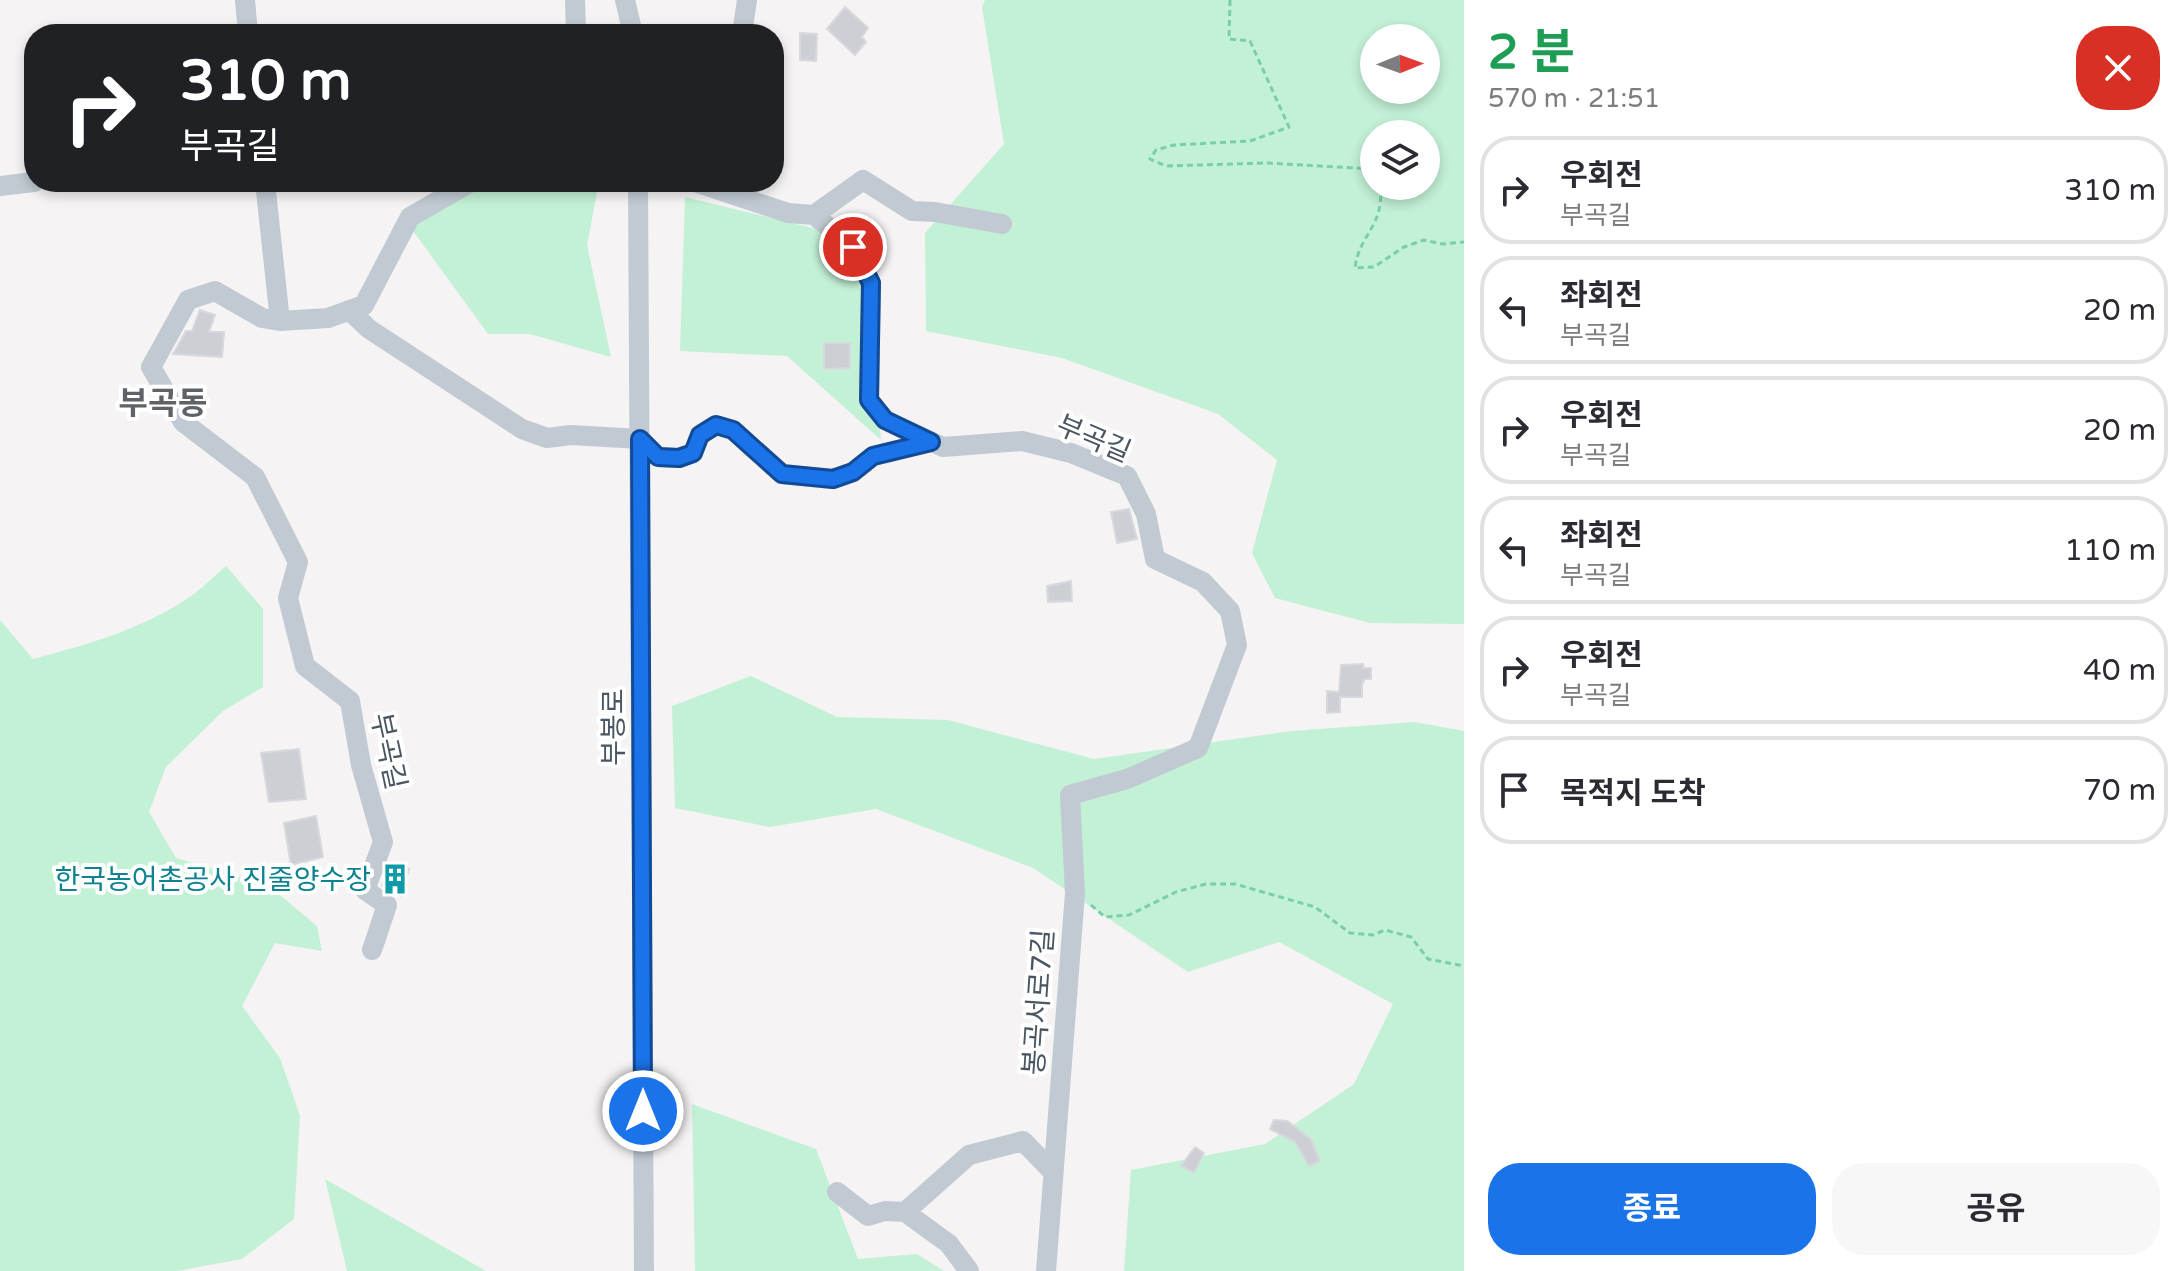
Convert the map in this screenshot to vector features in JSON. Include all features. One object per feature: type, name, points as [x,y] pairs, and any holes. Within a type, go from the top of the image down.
[{"type":"street","points":[[245,0],[247,24]]},
{"type":"street","points":[[575,0],[576,24]]},
{"type":"street","points":[[625,0],[631,24]]},
{"type":"street","points":[[743,24],[747,0]]},
{"type":"street","points":[[725,192],[788,213],[814,215],[863,180],[912,211],[1002,224]]},
{"type":"street","points":[[0,186],[24,183]]},
{"type":"street","points":[[266,192],[280,321],[328,318],[364,305],[410,217],[454,192]]},
{"type":"street","name":"부봉로","points":[[638,192],[644,1271]]},
{"type":"street","name":"부곡길","points":[[814,215],[853,247],[871,283],[869,400],[885,420],[943,447],[1022,441],[1071,453],[1127,476],[1146,514],[1155,559],[1203,582],[1230,611],[1237,645],[1198,748],[1127,779]]},
{"type":"street","name":"부곡길","points":[[280,321],[262,318],[215,291],[188,300],[151,367],[183,422],[255,477],[298,562],[288,598],[305,666],[350,701],[361,765],[383,842],[365,890],[387,905],[372,950]]},
{"type":"street","name":"부곡길","points":[[349,310],[369,329],[522,429],[547,438],[571,435],[640,439],[658,457],[679,458],[693,453],[700,435],[716,425],[733,430],[782,474],[833,479],[853,472],[873,456],[931,442]]},
{"type":"street","name":"봉곡서로7길","points":[[1046,1271],[1075,893],[1070,795],[1127,779]]},
{"type":"street","points":[[905,1212],[969,1155],[1023,1141],[1053,1172]]},
{"type":"street","points":[[837,1192],[868,1216],[885,1211],[905,1212],[949,1244],[969,1271]]},
{"type":"path","points":[[1230,0],[1229,39],[1250,41],[1289,127],[1250,141],[1174,145],[1156,150],[1150,159],[1166,166],[1318,164],[1360,168]]},
{"type":"path","points":[[1381,200],[1374,226],[1356,255],[1355,268],[1374,267],[1404,247],[1424,240],[1442,244],[1464,242]]},
{"type":"path","points":[[1075,893],[1105,917],[1129,915],[1176,892],[1206,884],[1235,884],[1315,907],[1350,933],[1373,935],[1385,930],[1411,937],[1428,959],[1464,966]]},
{"type":"green space","points":[[985,0],[1464,0],[1464,624],[1370,623],[1275,598],[1252,553],[1277,460],[1218,414],[1062,358],[926,331],[925,233],[1004,144],[982,7]]},
{"type":"green space","points":[[468,192],[597,192],[587,245],[611,357],[530,334],[488,334],[411,228],[445,202]]},
{"type":"green space","points":[[685,197],[821,230],[861,277],[881,440],[787,356],[680,351]]},
{"type":"green space","points":[[226,566],[263,609],[263,687],[223,711],[166,767],[149,812],[176,858],[268,885],[317,926],[322,951],[275,943],[242,1006],[280,1058],[300,1116],[294,1219],[242,1259],[177,1271],[0,1271],[0,620],[33,659],[93,642],[152,619],[193,594]]},
{"type":"green space","points":[[751,676],[837,717],[948,720],[1094,759],[1292,731],[1415,722],[1464,731],[1464,1271],[1124,1271],[1131,1170],[1265,1144],[1354,1084],[1393,1004],[1279,942],[1188,972],[1033,868],[876,809],[770,827],[675,808],[672,706]]},
{"type":"green space","points":[[692,1104],[816,1149],[858,1259],[917,1254],[944,1271],[695,1271]]},
{"type":"green space","points":[[325,1179],[486,1271],[347,1271]]},
{"type":"building","points":[[845,7],[868,28],[862,37],[866,42],[855,55],[827,29]]},
{"type":"building","points":[[800,33],[817,34],[816,61],[800,60]]},
{"type":"building","points":[[200,310],[215,315],[209,332],[224,332],[222,357],[173,354],[186,331],[192,331]]},
{"type":"building","points":[[824,343],[850,343],[850,368],[824,369]]},
{"type":"building","points":[[1129,509],[1137,539],[1117,543],[1111,512]]},
{"type":"building","points":[[1071,581],[1072,601],[1048,602],[1047,586]]},
{"type":"building","points":[[1363,664],[1363,668],[1371,668],[1371,679],[1365,679],[1362,684],[1362,697],[1340,697],[1340,712],[1327,713],[1327,691],[1339,692],[1341,665]]},
{"type":"building","points":[[299,749],[306,799],[269,802],[261,753]]},
{"type":"building","points":[[316,816],[323,857],[291,865],[284,823]]},
{"type":"building","name":"한국농어촌공사 진줄양수장","points":[[389,863],[409,869],[401,896],[382,886]]},
{"type":"building","points":[[1274,1120],[1287,1121],[1311,1139],[1320,1161],[1309,1166],[1295,1142],[1270,1129]]},
{"type":"building","points":[[1195,1147],[1204,1153],[1194,1173],[1181,1166]]},
{"type":"place","name":"한국농어촌공사 진줄양수장","points":[[395,879]]},
{"type":"district","name":"부곡동","points":[[163,403]]},
{"type":"route","points":[[643,1111],[640,439],[658,457],[679,458],[693,453],[700,435],[716,425],[733,430],[782,474],[833,479],[853,472],[873,456],[931,442],[885,420],[869,400],[871,283],[853,247]]}]
